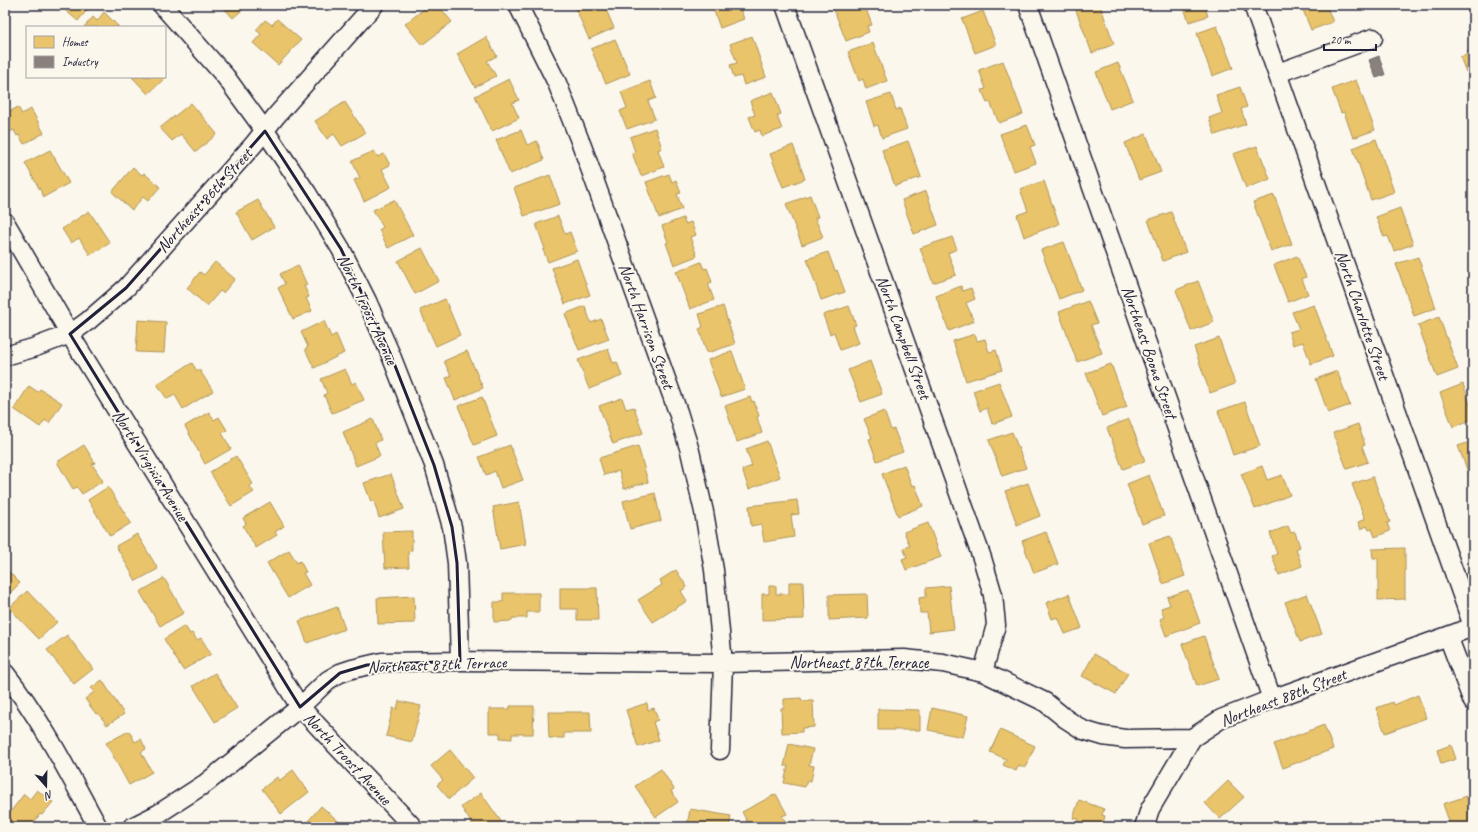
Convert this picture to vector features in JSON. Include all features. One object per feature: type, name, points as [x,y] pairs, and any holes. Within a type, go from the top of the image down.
[{"type":"street","name":"North Troost Avenue","points":[[162,5],[225,76],[307,192],[344,255],[390,354],[434,465],[452,527],[457,563],[460,661]]},
{"type":"street","name":"Northeast 86th Street","points":[[5,356],[33,348],[70,334],[88,321],[126,288],[374,5]]},
{"type":"street","name":"North Harrison Street","points":[[518,5],[556,83],[582,146],[678,412],[690,451],[704,512],[714,570],[723,663]]},
{"type":"street","name":"North Campbell Street","points":[[785,5],[980,551],[993,595],[996,626],[984,672]]},
{"type":"street","name":"Northeast Boone Street","points":[[1028,5],[1272,698]]},
{"type":"street","name":"North Charlotte Street","points":[[1253,5],[1473,626]]},
{"type":"street","points":[[1278,73],[1373,38]]},
{"type":"street","name":"North Virginia Avenue","points":[[5,222],[70,334],[300,707]]},
{"type":"street","name":"Northeast 88th Street","points":[[1144,827],[1150,809],[1192,738],[1221,719],[1272,698],[1473,626]]},
{"type":"street","points":[[1448,636],[1473,702]]},
{"type":"street","name":"Northeast 87th Terrace","points":[[132,827],[158,814],[206,783],[300,707],[328,680],[340,673],[352,669],[382,662],[460,661],[723,663],[904,659],[943,663],[984,672],[1045,702],[1066,719],[1083,730],[1103,736],[1124,739],[1192,738]]},
{"type":"street","points":[[720,750],[723,663]]},
{"type":"street","points":[[5,673],[22,695],[57,752],[98,827]]},
{"type":"street","name":"North Troost Avenue","points":[[300,707],[413,827]]},
{"type":"highlighted area","points":[[265,131],[341,249],[390,353],[434,465],[452,527],[457,563],[460,661],[367,665],[340,673],[300,707],[70,334],[126,288]]},
{"type":"building: Homes","points":[[59,5],[91,5],[78,21]]},
{"type":"building: Homes","points":[[221,5],[248,5],[233,18]]},
{"type":"building: Homes","points":[[429,5],[438,5],[452,22],[422,45],[405,24]]},
{"type":"building: Homes","points":[[574,5],[604,5],[614,28],[589,39]]},
{"type":"building: Homes","points":[[712,5],[739,5],[744,19],[720,28]]},
{"type":"building: Homes","points":[[832,5],[859,5],[861,10],[866,9],[872,25],[867,26],[869,32],[846,41]]},
{"type":"building: Homes","points":[[1074,5],[1100,5],[1114,44],[1092,53]]},
{"type":"building: Homes","points":[[1183,5],[1204,5],[1208,16],[1189,22]]},
{"type":"building: Homes","points":[[1301,5],[1326,5],[1333,22],[1311,30]]},
{"type":"building: Homes","points":[[983,11],[996,45],[975,53],[962,19]]},
{"type":"building: Homes","points":[[104,12],[118,26],[85,26],[93,17],[97,21]]},
{"type":"building: Homes","points":[[277,19],[301,40],[278,65],[253,43],[261,34],[256,30],[265,20],[272,25]]},
{"type":"building: Homes","points":[[1217,26],[1233,68],[1212,76],[1197,33]]},
{"type":"building: Homes","points":[[752,36],[766,77],[744,85],[741,76],[734,78],[730,65],[737,63],[730,44]]},
{"type":"building: Homes","points":[[486,37],[497,56],[487,61],[496,76],[475,87],[457,54]]},
{"type":"building: Homes","points":[[615,39],[630,74],[606,84],[591,49]]},
{"type":"building: Homes","points":[[873,43],[887,81],[866,89],[863,79],[859,81],[848,52]]},
{"type":"building: Homes","points":[[1473,49],[1473,70],[1466,72],[1460,57],[1469,54],[1467,51]]},
{"type":"building: Homes","points":[[1003,61],[1023,114],[999,123],[990,102],[987,103],[982,90],[986,89],[979,70]]},
{"type":"building: Homes","points":[[1118,63],[1133,100],[1110,109],[1096,72]]},
{"type":"building: Homes","points":[[5,75],[11,81],[5,86]]},
{"type":"building: Homes","points":[[133,78],[165,78],[148,94]]},
{"type":"building: Homes","points":[[509,79],[519,100],[512,103],[519,118],[492,131],[475,96]]},
{"type":"building: Homes","points":[[1356,80],[1375,130],[1353,138],[1344,112],[1341,113],[1332,89]]},
{"type":"building: Homes","points":[[650,81],[656,98],[648,101],[655,119],[627,129],[620,111],[627,108],[621,92]]},
{"type":"building: Homes","points":[[1240,87],[1247,107],[1241,109],[1246,124],[1215,135],[1209,118],[1222,113],[1216,95]]},
{"type":"building: Homes","points":[[773,92],[781,114],[777,116],[782,129],[762,136],[760,130],[755,132],[749,117],[755,115],[750,101]]},
{"type":"building: Homes","points":[[891,94],[896,110],[900,108],[907,129],[882,138],[878,125],[874,126],[866,102]]},
{"type":"building: Homes","points":[[345,102],[365,133],[342,146],[334,134],[327,139],[315,121]]},
{"type":"building: Homes","points":[[191,103],[217,134],[196,152],[181,134],[172,141],[160,128]]},
{"type":"building: Homes","points":[[18,107],[22,114],[31,109],[44,133],[24,144],[14,130],[8,133],[5,128],[5,114]]},
{"type":"building: Homes","points":[[1027,125],[1035,145],[1030,147],[1036,163],[1014,171],[1000,134]]},
{"type":"building: Homes","points":[[655,128],[662,148],[658,150],[664,167],[641,176],[632,153],[635,152],[630,137]]},
{"type":"building: Homes","points":[[521,130],[527,145],[537,141],[544,160],[510,174],[496,140]]},
{"type":"building: Homes","points":[[1146,134],[1161,172],[1139,180],[1125,143]]},
{"type":"building: Homes","points":[[1376,139],[1394,192],[1371,200],[1353,148]]},
{"type":"building: Homes","points":[[908,141],[921,177],[895,186],[882,150]]},
{"type":"building: Homes","points":[[793,145],[805,179],[783,187],[770,154]]},
{"type":"building: Homes","points":[[1257,146],[1270,179],[1246,188],[1233,154]]},
{"type":"building: Homes","points":[[50,150],[69,183],[44,197],[25,163]]},
{"type":"building: Homes","points":[[374,151],[378,157],[384,154],[390,165],[382,169],[391,187],[364,201],[354,180],[360,178],[352,161]]},
{"type":"building: Homes","points":[[133,167],[142,175],[144,173],[160,187],[148,201],[143,197],[132,210],[112,192]]},
{"type":"building: Homes","points":[[669,174],[672,182],[676,180],[681,193],[677,194],[682,209],[659,218],[646,182]]},
{"type":"building: Homes","points":[[550,175],[560,204],[524,216],[514,188]]},
{"type":"building: Homes","points":[[1044,181],[1059,224],[1024,237],[1017,215],[1028,211],[1020,189]]},
{"type":"building: Homes","points":[[926,191],[938,225],[914,234],[902,200]]},
{"type":"building: Homes","points":[[810,195],[818,217],[815,218],[823,237],[802,245],[786,204]]},
{"type":"building: Homes","points":[[1274,195],[1292,244],[1271,251],[1253,202]]},
{"type":"building: Homes","points":[[258,200],[274,227],[252,240],[236,212]]},
{"type":"building: Homes","points":[[394,200],[413,235],[388,248],[379,230],[383,227],[373,210]]},
{"type":"building: Homes","points":[[1400,208],[1413,244],[1394,251],[1388,236],[1384,237],[1376,217]]},
{"type":"building: Homes","points":[[89,211],[110,243],[90,255],[79,238],[71,243],[62,229]]},
{"type":"building: Homes","points":[[1171,212],[1186,252],[1163,261],[1148,220]]},
{"type":"building: Homes","points":[[558,216],[565,234],[570,232],[577,251],[548,262],[536,224]]},
{"type":"building: Homes","points":[[683,218],[685,224],[691,222],[696,235],[690,237],[697,256],[674,265],[662,226]]},
{"type":"building: Homes","points":[[952,237],[957,249],[948,253],[956,275],[933,283],[920,248]]},
{"type":"building: Homes","points":[[1064,242],[1082,290],[1059,299],[1041,250]]},
{"type":"building: Homes","points":[[422,248],[439,281],[415,294],[398,261]]},
{"type":"building: Homes","points":[[828,252],[835,271],[837,270],[845,292],[821,300],[807,259]]},
{"type":"building: Homes","points":[[1297,256],[1306,277],[1302,279],[1308,294],[1288,302],[1274,265]]},
{"type":"building: Homes","points":[[1418,257],[1436,308],[1414,316],[1396,264]]},
{"type":"building: Homes","points":[[577,259],[590,295],[565,304],[552,268]]},
{"type":"building: Homes","points":[[215,262],[235,279],[223,293],[220,291],[207,306],[187,288],[200,272],[204,275]]},
{"type":"building: Homes","points":[[701,262],[704,269],[707,268],[712,282],[708,284],[714,300],[690,309],[676,272]]},
{"type":"building: Homes","points":[[298,265],[307,285],[304,286],[309,297],[306,298],[312,311],[293,319],[278,288],[285,284],[280,274]]},
{"type":"building: Homes","points":[[1198,281],[1214,322],[1191,331],[1176,290]]},
{"type":"building: Homes","points":[[961,286],[962,291],[971,288],[975,299],[966,303],[974,321],[949,331],[936,296]]},
{"type":"building: Homes","points":[[445,299],[460,335],[436,346],[420,310]]},
{"type":"building: Homes","points":[[1088,301],[1097,323],[1091,325],[1102,353],[1077,362],[1059,312]]},
{"type":"building: Homes","points":[[1314,305],[1333,356],[1311,364],[1303,342],[1293,345],[1289,332],[1299,329],[1292,312]]},
{"type":"building: Homes","points":[[585,306],[591,323],[601,319],[609,339],[579,350],[565,314]]},
{"type":"building: Homes","points":[[723,306],[735,344],[707,353],[699,329],[703,327],[699,314]]},
{"type":"building: Homes","points":[[849,306],[856,325],[853,326],[859,343],[840,350],[834,332],[830,334],[823,315]]},
{"type":"building: Homes","points":[[1439,317],[1458,369],[1437,377],[1418,325]]},
{"type":"building: Homes","points":[[138,320],[166,322],[164,353],[136,352]]},
{"type":"building: Homes","points":[[324,321],[331,337],[336,334],[344,353],[314,368],[305,349],[308,347],[301,332]]},
{"type":"building: Homes","points":[[975,334],[977,341],[985,339],[989,352],[996,350],[1002,370],[966,381],[953,341]]},
{"type":"building: Homes","points":[[1219,338],[1235,384],[1210,393],[1194,347]]},
{"type":"building: Homes","points":[[608,349],[613,363],[617,362],[622,376],[589,389],[578,360]]},
{"type":"building: Homes","points":[[467,351],[483,388],[455,400],[446,378],[451,376],[444,361]]},
{"type":"building: Homes","points":[[732,351],[745,389],[721,397],[708,360]]},
{"type":"building: Homes","points":[[870,361],[882,394],[861,402],[848,370]]},
{"type":"building: Homes","points":[[192,363],[197,371],[199,369],[213,391],[183,409],[175,395],[167,399],[157,384]]},
{"type":"building: Homes","points":[[1111,364],[1127,407],[1102,416],[1086,373]]},
{"type":"building: Homes","points":[[345,369],[352,384],[356,382],[364,400],[332,413],[324,395],[327,393],[321,379]]},
{"type":"building: Homes","points":[[1337,371],[1350,405],[1328,413],[1316,379]]},
{"type":"building: Homes","points":[[999,382],[1012,417],[992,424],[987,408],[980,411],[973,391]]},
{"type":"building: Homes","points":[[1463,384],[1471,407],[1473,406],[1473,419],[1453,427],[1440,393]]},
{"type":"building: Homes","points":[[29,386],[38,392],[40,389],[62,403],[49,423],[45,420],[40,427],[14,409]]},
{"type":"building: Homes","points":[[482,397],[497,436],[474,445],[458,406]]},
{"type":"building: Homes","points":[[750,397],[752,402],[754,401],[759,416],[757,417],[762,433],[737,442],[725,406]]},
{"type":"building: Homes","points":[[622,398],[626,409],[634,407],[643,433],[613,444],[599,406]]},
{"type":"building: Homes","points":[[1245,402],[1260,446],[1233,455],[1218,411]]},
{"type":"building: Homes","points":[[884,411],[891,430],[894,429],[903,452],[877,461],[869,439],[872,438],[864,419]]},
{"type":"building: Homes","points":[[209,412],[214,420],[219,417],[227,430],[222,433],[231,449],[205,464],[185,426]]},
{"type":"building: Homes","points":[[373,419],[381,440],[375,443],[380,456],[356,466],[343,432]]},
{"type":"building: Homes","points":[[1129,419],[1145,461],[1123,469],[1107,428]]},
{"type":"building: Homes","points":[[1358,424],[1365,445],[1362,446],[1368,462],[1347,469],[1333,433]]},
{"type":"building: Homes","points":[[1012,432],[1026,468],[1002,476],[989,440]]},
{"type":"building: Homes","points":[[767,441],[780,477],[749,489],[742,470],[752,466],[746,449]]},
{"type":"building: Homes","points":[[1473,441],[1473,485],[1458,446]]},
{"type":"building: Homes","points":[[84,445],[95,463],[92,464],[103,481],[82,494],[77,487],[73,489],[57,462]]},
{"type":"building: Homes","points":[[510,445],[523,480],[501,488],[495,471],[486,475],[479,457]]},
{"type":"building: Homes","points":[[638,446],[648,482],[624,489],[619,471],[604,475],[599,458]]},
{"type":"building: Homes","points":[[236,456],[253,484],[249,486],[254,492],[231,506],[210,472]]},
{"type":"building: Homes","points":[[904,465],[912,486],[915,485],[923,506],[898,516],[882,474]]},
{"type":"building: Homes","points":[[1262,466],[1267,480],[1282,475],[1290,495],[1255,509],[1241,474]]},
{"type":"building: Homes","points":[[391,474],[404,509],[379,518],[374,501],[371,502],[364,483]]},
{"type":"building: Homes","points":[[1149,475],[1164,516],[1142,524],[1127,484]]},
{"type":"building: Homes","points":[[1373,477],[1390,522],[1387,523],[1390,531],[1375,537],[1372,529],[1369,530],[1367,526],[1361,529],[1358,522],[1365,519],[1352,484]]},
{"type":"building: Homes","points":[[1028,483],[1040,516],[1017,525],[1005,491]]},
{"type":"building: Homes","points":[[108,487],[131,523],[110,536],[88,500]]},
{"type":"building: Homes","points":[[655,493],[661,521],[630,529],[623,501]]},
{"type":"building: Homes","points":[[797,500],[799,514],[791,515],[794,537],[764,542],[761,524],[751,526],[749,506]]},
{"type":"building: Homes","points":[[270,502],[284,526],[275,532],[277,535],[256,548],[243,526],[246,524],[243,518]]},
{"type":"building: Homes","points":[[519,502],[526,544],[500,549],[493,507]]},
{"type":"building: Homes","points":[[928,523],[941,557],[906,570],[902,559],[907,557],[903,548],[910,546],[904,532]]},
{"type":"building: Homes","points":[[1288,526],[1291,533],[1295,532],[1300,547],[1296,549],[1302,566],[1279,575],[1272,556],[1277,554],[1270,533]]},
{"type":"building: Homes","points":[[412,531],[412,550],[408,551],[409,567],[385,568],[383,532]]},
{"type":"building: Homes","points":[[1046,532],[1058,564],[1034,573],[1022,541]]},
{"type":"building: Homes","points":[[137,534],[158,569],[136,581],[116,546]]},
{"type":"building: Homes","points":[[1170,536],[1185,576],[1163,584],[1149,543]]},
{"type":"building: Homes","points":[[1405,548],[1405,599],[1378,600],[1378,558],[1373,558],[1372,549]]},
{"type":"building: Homes","points":[[289,550],[297,563],[300,561],[306,572],[303,573],[310,585],[288,598],[267,563]]},
{"type":"building: Homes","points":[[5,568],[20,583],[5,598]]},
{"type":"building: Homes","points":[[676,570],[687,587],[681,591],[687,601],[653,622],[638,600],[662,585],[660,580]]},
{"type":"building: Homes","points":[[164,578],[184,613],[160,626],[140,592]]},
{"type":"building: Homes","points":[[789,582],[803,582],[804,619],[762,620],[762,594],[769,594],[769,586],[776,586],[776,594],[789,594]]},
{"type":"building: Homes","points":[[949,586],[954,629],[929,632],[927,613],[920,613],[919,598],[926,597],[926,588]]},
{"type":"building: Homes","points":[[560,588],[597,588],[598,620],[577,620],[577,609],[560,609]]},
{"type":"building: Homes","points":[[1188,590],[1200,623],[1166,636],[1160,619],[1164,617],[1161,608],[1170,605],[1167,597]]},
{"type":"building: Homes","points":[[27,591],[57,622],[39,639],[9,608]]},
{"type":"building: Homes","points":[[503,593],[539,593],[539,612],[527,612],[527,618],[512,618],[512,621],[494,622],[494,602],[503,602]]},
{"type":"building: Homes","points":[[867,594],[868,618],[829,620],[829,595]]},
{"type":"building: Homes","points":[[1069,594],[1082,628],[1065,634],[1058,617],[1052,619],[1046,603]]},
{"type":"building: Homes","points":[[1307,594],[1322,634],[1300,642],[1285,602]]},
{"type":"building: Homes","points":[[414,596],[415,623],[378,624],[377,598]]},
{"type":"building: Homes","points":[[337,607],[345,629],[307,643],[299,621]]},
{"type":"building: Homes","points":[[185,626],[190,634],[192,633],[197,640],[201,638],[211,654],[183,670],[164,639]]},
{"type":"building: Homes","points":[[67,635],[93,669],[74,684],[47,650]]},
{"type":"building: Homes","points":[[1204,636],[1219,679],[1197,686],[1182,644]]},
{"type":"building: Homes","points":[[1094,654],[1128,673],[1116,694],[1082,676]]},
{"type":"building: Homes","points":[[215,673],[237,708],[215,722],[193,686]]},
{"type":"building: Homes","points":[[102,680],[124,714],[107,725],[98,713],[96,714],[85,699],[94,692],[91,688]]},
{"type":"building: Homes","points":[[1418,695],[1426,718],[1385,733],[1376,708],[1393,702],[1394,705]]},
{"type":"building: Homes","points":[[801,698],[802,701],[813,701],[814,727],[802,728],[802,732],[782,733],[781,708],[784,708],[784,699]]},
{"type":"building: Homes","points":[[399,701],[421,706],[412,742],[386,736],[393,708],[397,709]]},
{"type":"building: Homes","points":[[647,703],[648,710],[654,708],[658,720],[653,722],[659,740],[638,747],[626,710]]},
{"type":"building: Homes","points":[[510,706],[534,706],[533,734],[512,734],[512,739],[500,738],[500,733],[489,733],[489,709],[510,709]]},
{"type":"building: Homes","points":[[932,708],[968,716],[963,737],[928,730]]},
{"type":"building: Homes","points":[[878,709],[920,710],[920,730],[878,730]]},
{"type":"building: Homes","points":[[548,712],[590,712],[591,733],[564,733],[564,738],[549,738]]},
{"type":"building: Homes","points":[[1324,725],[1333,749],[1283,768],[1274,744]]},
{"type":"building: Homes","points":[[1000,730],[1035,746],[1025,768],[1019,765],[1016,771],[1003,765],[1006,759],[990,752]]},
{"type":"building: Homes","points":[[129,731],[135,742],[141,739],[146,749],[141,752],[152,772],[129,785],[106,743]]},
{"type":"building: Homes","points":[[789,744],[813,749],[809,765],[814,766],[811,781],[807,780],[805,787],[784,783],[788,766],[784,766]]},
{"type":"building: Homes","points":[[1451,745],[1456,759],[1441,764],[1437,750]]},
{"type":"building: Homes","points":[[450,750],[473,778],[449,799],[437,785],[443,780],[431,766]]},
{"type":"building: Homes","points":[[661,769],[674,789],[671,791],[678,802],[656,817],[635,786]]},
{"type":"building: Homes","points":[[293,770],[309,792],[281,814],[262,789],[277,777],[279,781]]},
{"type":"building: Homes","points":[[1228,781],[1244,797],[1220,819],[1205,803]]},
{"type":"building: Homes","points":[[37,790],[53,802],[42,815],[40,814],[31,827],[11,827],[5,822],[5,819],[24,794],[30,799]]},
{"type":"building: Homes","points":[[481,793],[505,827],[474,827],[461,807]]},
{"type":"building: Homes","points":[[776,794],[787,814],[782,816],[786,822],[777,827],[769,827],[767,824],[761,827],[750,827],[742,812]]},
{"type":"building: Homes","points":[[1467,796],[1473,814],[1473,827],[1451,827],[1443,804]]},
{"type":"building: Homes","points":[[1079,800],[1104,809],[1102,815],[1105,816],[1102,827],[1076,827],[1079,819],[1073,818]]},
{"type":"building: Homes","points":[[321,806],[345,827],[303,827]]},
{"type":"building: Homes","points":[[690,809],[731,816],[729,827],[687,827]]},
{"type":"building: Industry","points":[[1379,56],[1385,75],[1376,78],[1369,60]]}]
